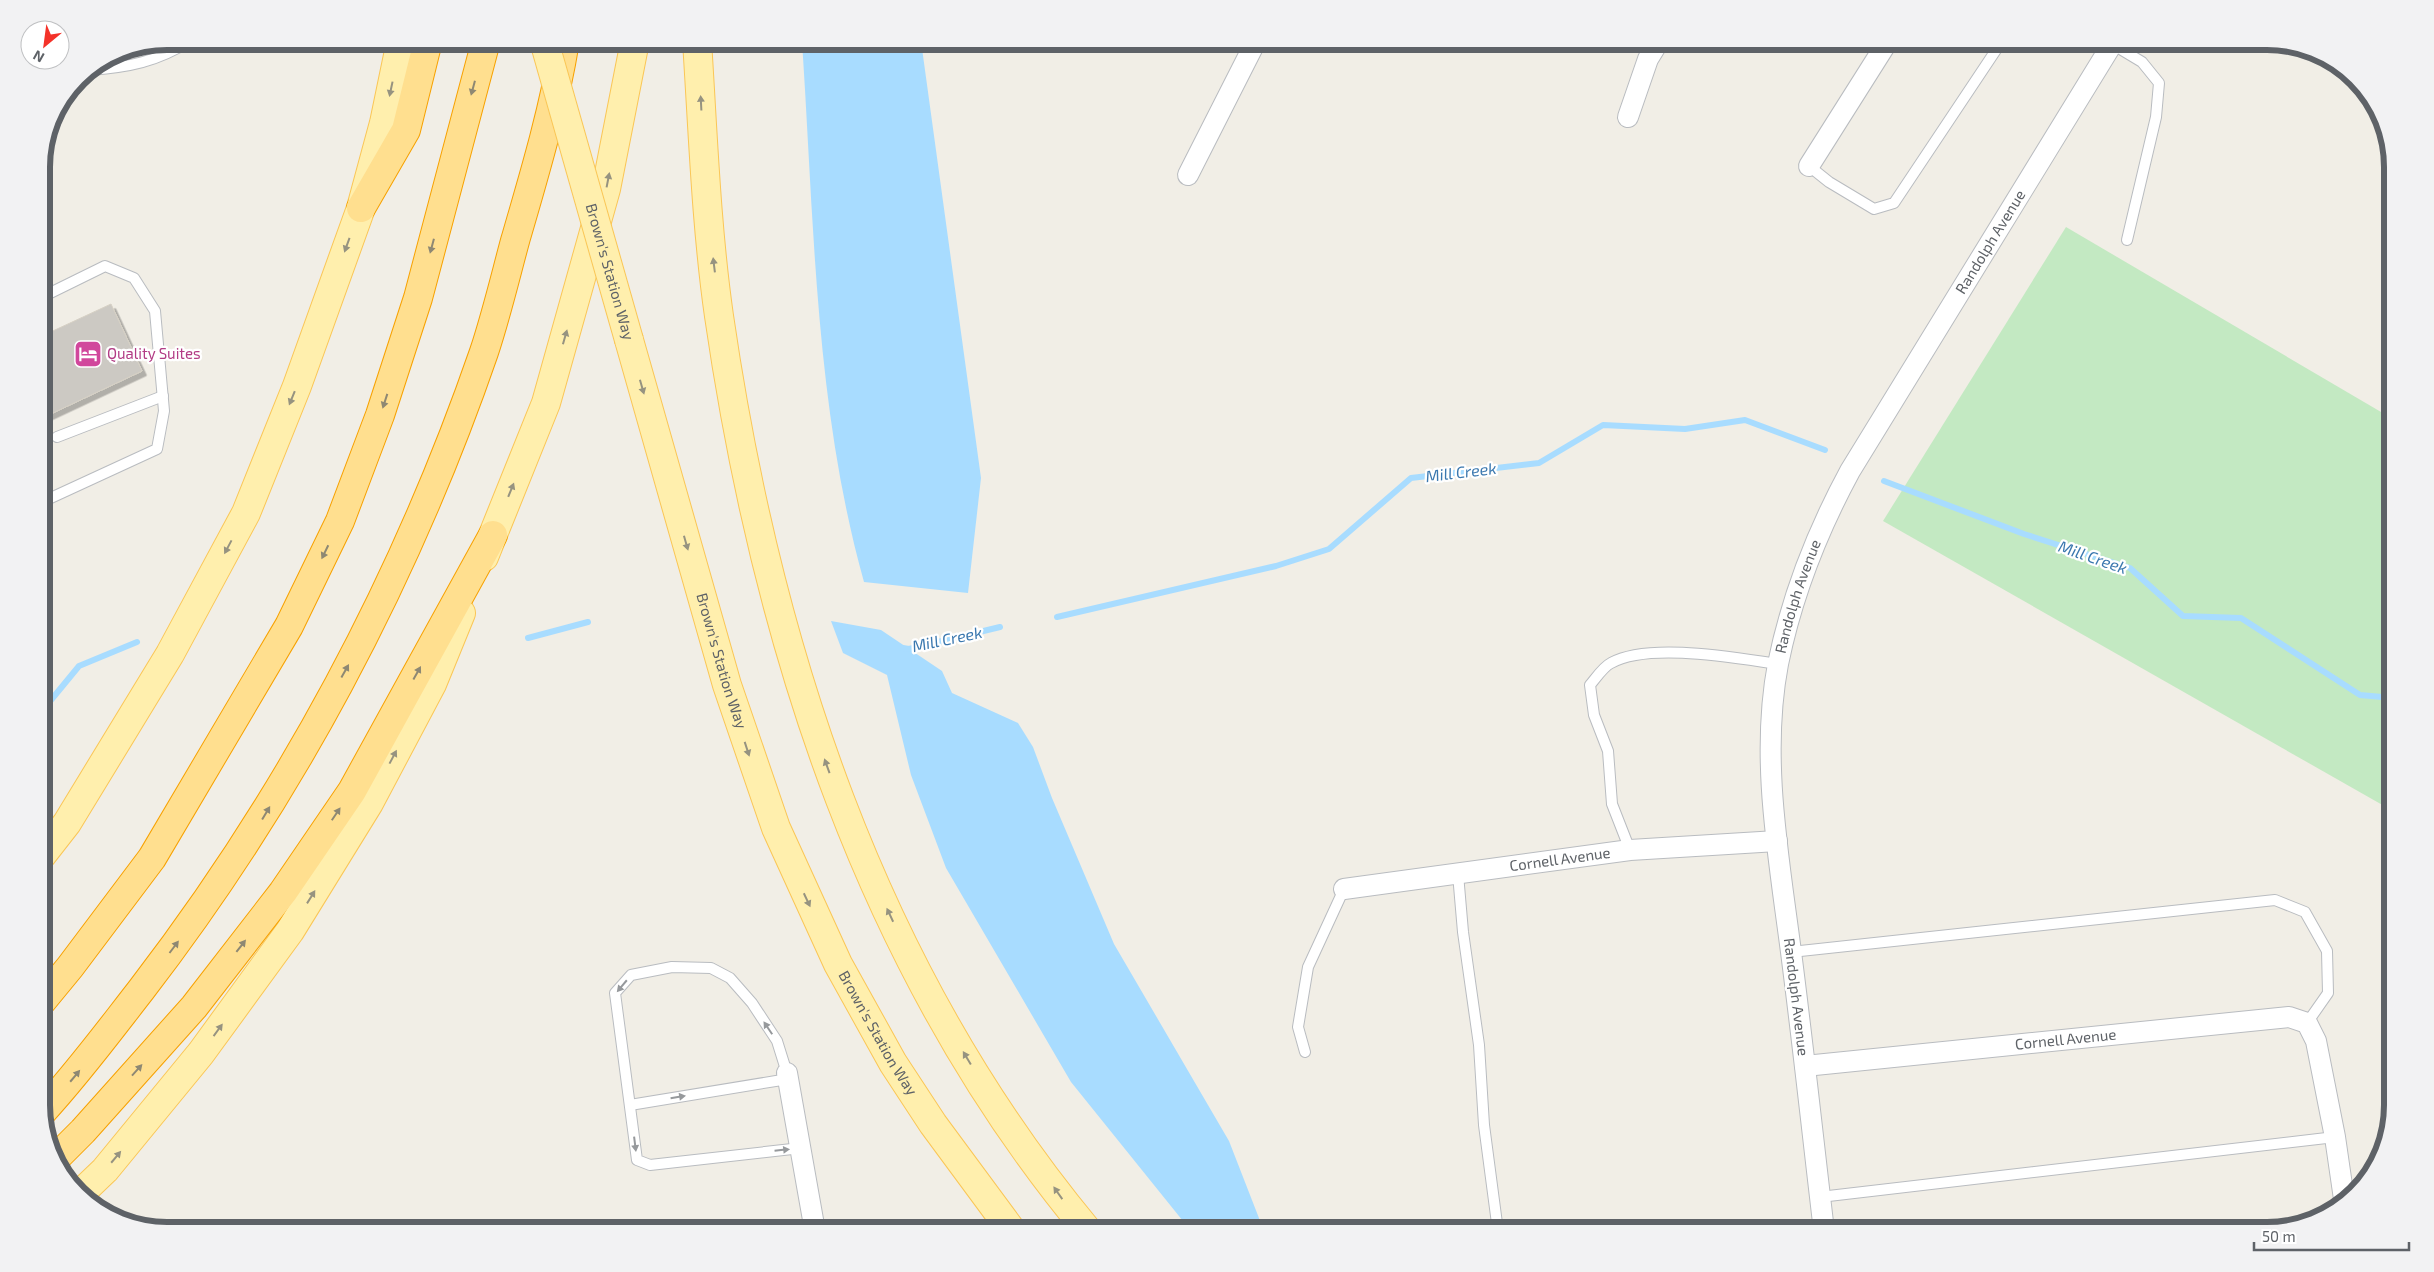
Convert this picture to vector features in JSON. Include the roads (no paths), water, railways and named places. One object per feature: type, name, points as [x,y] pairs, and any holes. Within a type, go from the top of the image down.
[{"type":"highway","points":[[361,208],[406,130],[426,50]]},
{"type":"highway","points":[[50,991],[152,858],[289,626],[340,521],[380,415],[418,298],[484,50]]},
{"type":"highway","points":[[50,1103],[74,1077],[178,942],[265,815],[367,633],[441,466],[484,350],[526,204],[560,72],[564,50]]},
{"type":"highway","points":[[61,1153],[194,1007],[283,892],[352,790],[493,535]]},
{"type":"main road","points":[[50,844],[66,823],[170,654],[246,513],[297,386],[361,208],[384,123],[399,50]]},
{"type":"main road","name":"Brown's Station Way","points":[[547,50],[727,684],[776,828],[838,964],[892,1063],[933,1124],[1005,1222]]},
{"type":"main road","points":[[86,1189],[105,1170],[201,1054],[290,931],[369,803],[432,684],[546,403],[606,189],[633,50]]},
{"type":"main road","points":[[698,50],[710,239],[731,386],[747,474],[769,572],[815,734],[860,853],[930,995],[967,1059],[1008,1123],[1081,1222]]},
{"type":"street","points":[[1188,175],[1251,50]]},
{"type":"street","points":[[1628,117],[1648,59],[1654,50]]},
{"type":"street","points":[[1809,166],[1882,50]]},
{"type":"street","name":"Randolph Avenue","points":[[1823,1222],[1777,841],[1772,769],[1773,713],[1778,664],[1804,566],[1831,505],[2108,50]]},
{"type":"street","name":"Cornell Avenue","points":[[1344,889],[1630,850],[1777,841]]},
{"type":"street","name":"Cornell Avenue","points":[[1805,1066],[2289,1018],[2312,1032]]},
{"type":"street","points":[[2312,1032],[2335,1137],[2343,1194]]},
{"type":"street","points":[[788,1076],[813,1222]]},
{"type":"lane","points":[[104,69],[130,67],[176,50]]},
{"type":"lane","points":[[1809,166],[1829,182],[1874,209],[1894,202],[1996,50]]},
{"type":"lane","points":[[2125,50],[2142,62],[2159,83],[2156,117],[2127,240]]},
{"type":"lane","points":[[50,293],[105,266],[134,278],[155,312],[164,410],[157,449],[50,498]]},
{"type":"lane","points":[[57,437],[163,396]]},
{"type":"lane","points":[[1630,850],[1612,804],[1608,751],[1594,715],[1590,685],[1609,664],[1632,654],[1706,654],[1778,664]]},
{"type":"lane","points":[[1458,874],[1463,932],[1479,1045],[1484,1125],[1497,1222]]},
{"type":"lane","points":[[1305,1052],[1298,1027],[1308,967],[1344,889]]},
{"type":"lane","points":[[1791,952],[2275,900],[2305,912],[2327,951],[2328,993],[2312,1032]]},
{"type":"lane","points":[[630,1105],[788,1076],[777,1041],[752,1003],[730,978],[711,968],[672,967],[631,975],[615,993],[637,1160],[650,1165],[801,1148]]},
{"type":"lane","points":[[1820,1197],[2335,1137]]},
{"type":"water","points":[[803,50],[922,50],[981,478],[968,593],[864,582],[848,516],[835,449],[826,382],[814,246]]},
{"type":"water","points":[[831,621],[881,630],[942,671],[952,693],[1018,723],[1033,747],[1052,798],[1114,944],[1229,1141],[1260,1222],[1184,1222],[1071,1082],[946,868],[911,775],[887,675],[843,653]]},
{"type":"waterway","name":"Mill Creek","points":[[1057,617],[1276,566],[1329,549],[1411,478],[1539,463],[1603,425],[1685,429],[1745,420],[1825,450]]},
{"type":"waterway","name":"Mill Creek","points":[[1884,481],[2024,534],[2130,568],[2183,616],[2241,618],[2360,695],[2384,697]]},
{"type":"waterway","name":"Mill Creek","points":[[528,638],[588,622]]},
{"type":"waterway","name":"Mill Creek","points":[[903,648],[909,649],[1000,627]]},
{"type":"waterway","name":"Mill Creek","points":[[50,701],[79,666],[137,642]]},
{"type":"place","name":"Quality Suites","points":[[88,354]]}]
